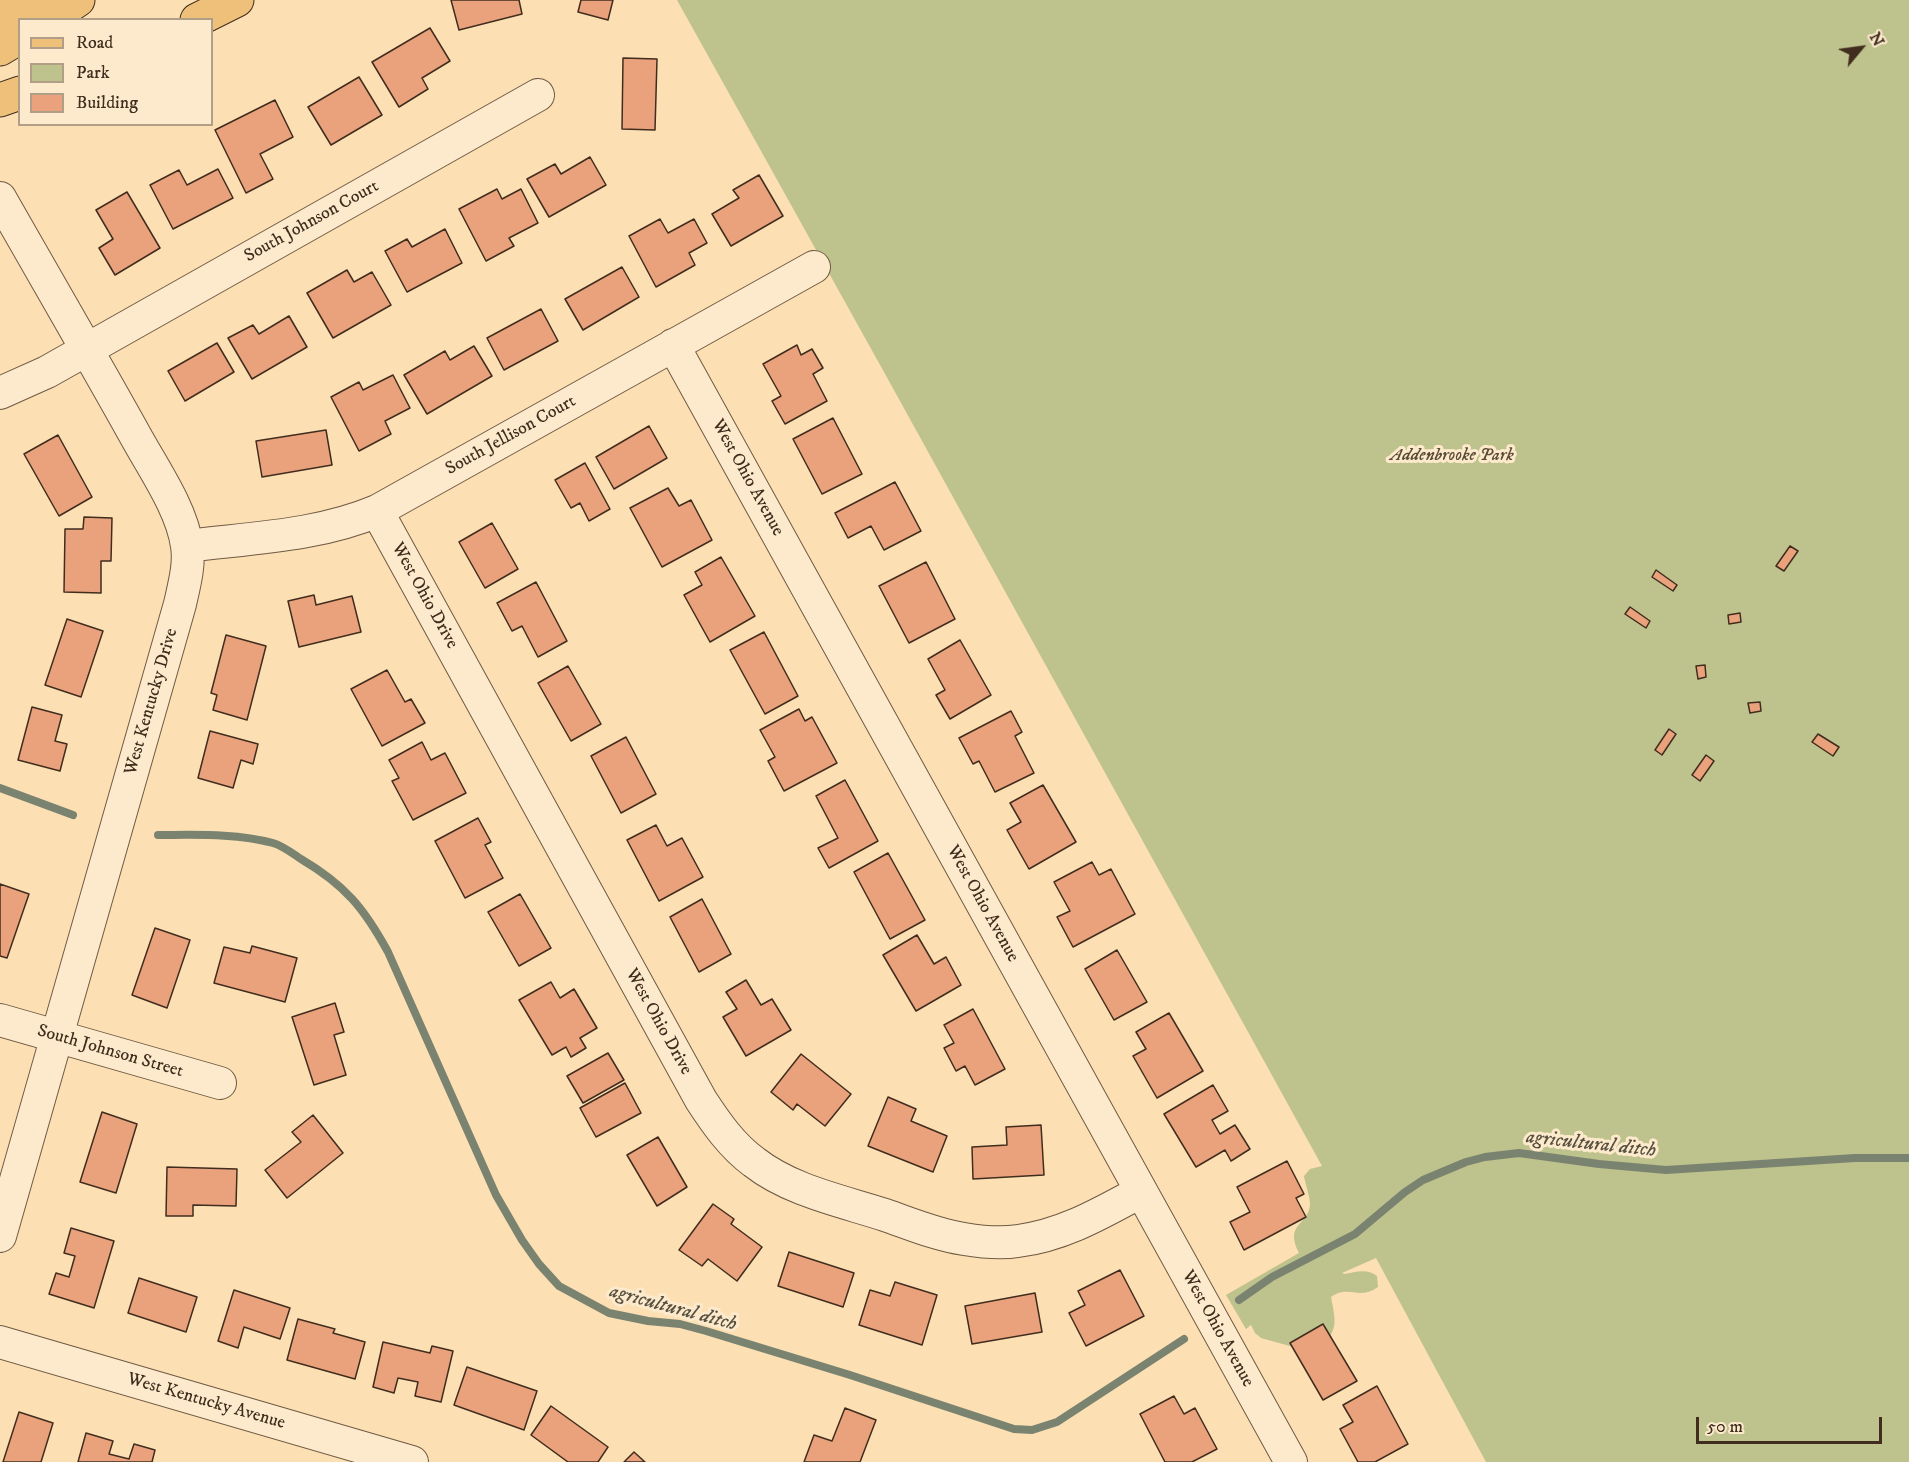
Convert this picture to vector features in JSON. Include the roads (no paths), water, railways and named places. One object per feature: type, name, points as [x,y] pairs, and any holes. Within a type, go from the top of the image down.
[{"type":"main road","points":[[0,14],[34,0]]},
{"type":"main road","points":[[51,18],[78,0]]},
{"type":"main road","points":[[201,18],[237,0]]},
{"type":"main road","points":[[0,49],[18,38]]},
{"type":"main road","points":[[0,100],[18,94]]},
{"type":"street","name":"South Johnson Court","points":[[0,393],[27,382],[87,349],[538,95]]},
{"type":"street","name":"West Kentucky Drive","points":[[0,198],[170,499],[188,546],[185,585],[180,604],[0,1236]]},
{"type":"street","name":"South Jellison Court","points":[[188,546],[322,530],[377,511],[814,267]]},
{"type":"street","name":"West Ohio Avenue","points":[[674,345],[1291,1462]]},
{"type":"street","name":"West Ohio Drive","points":[[377,511],[701,1100],[737,1148],[755,1163],[799,1187],[961,1239],[989,1243],[1044,1237],[1068,1229],[1140,1192]]},
{"type":"street","name":"South Johnson Street","points":[[0,1020],[220,1083]]},
{"type":"street","name":"West Kentucky Avenue","points":[[0,1342],[412,1462]]},
{"type":"waterway","name":"agricultural ditch","points":[[0,788],[73,815]]},
{"type":"waterway","name":"agricultural ditch","points":[[158,835],[230,836],[273,843],[284,848],[342,888],[362,910],[388,952],[496,1195],[522,1240],[559,1286],[609,1313],[648,1321],[680,1324],[706,1331],[1014,1429],[1032,1430],[1057,1422],[1184,1339]]},
{"type":"waterway","name":"agricultural ditch","points":[[1239,1300],[1272,1277],[1355,1234],[1423,1180],[1466,1162],[1485,1157],[1519,1153],[1666,1170],[1855,1158],[1909,1158]]},
{"type":"park label","name":"Addenbrooke Park","points":[[1452,456]]}]
